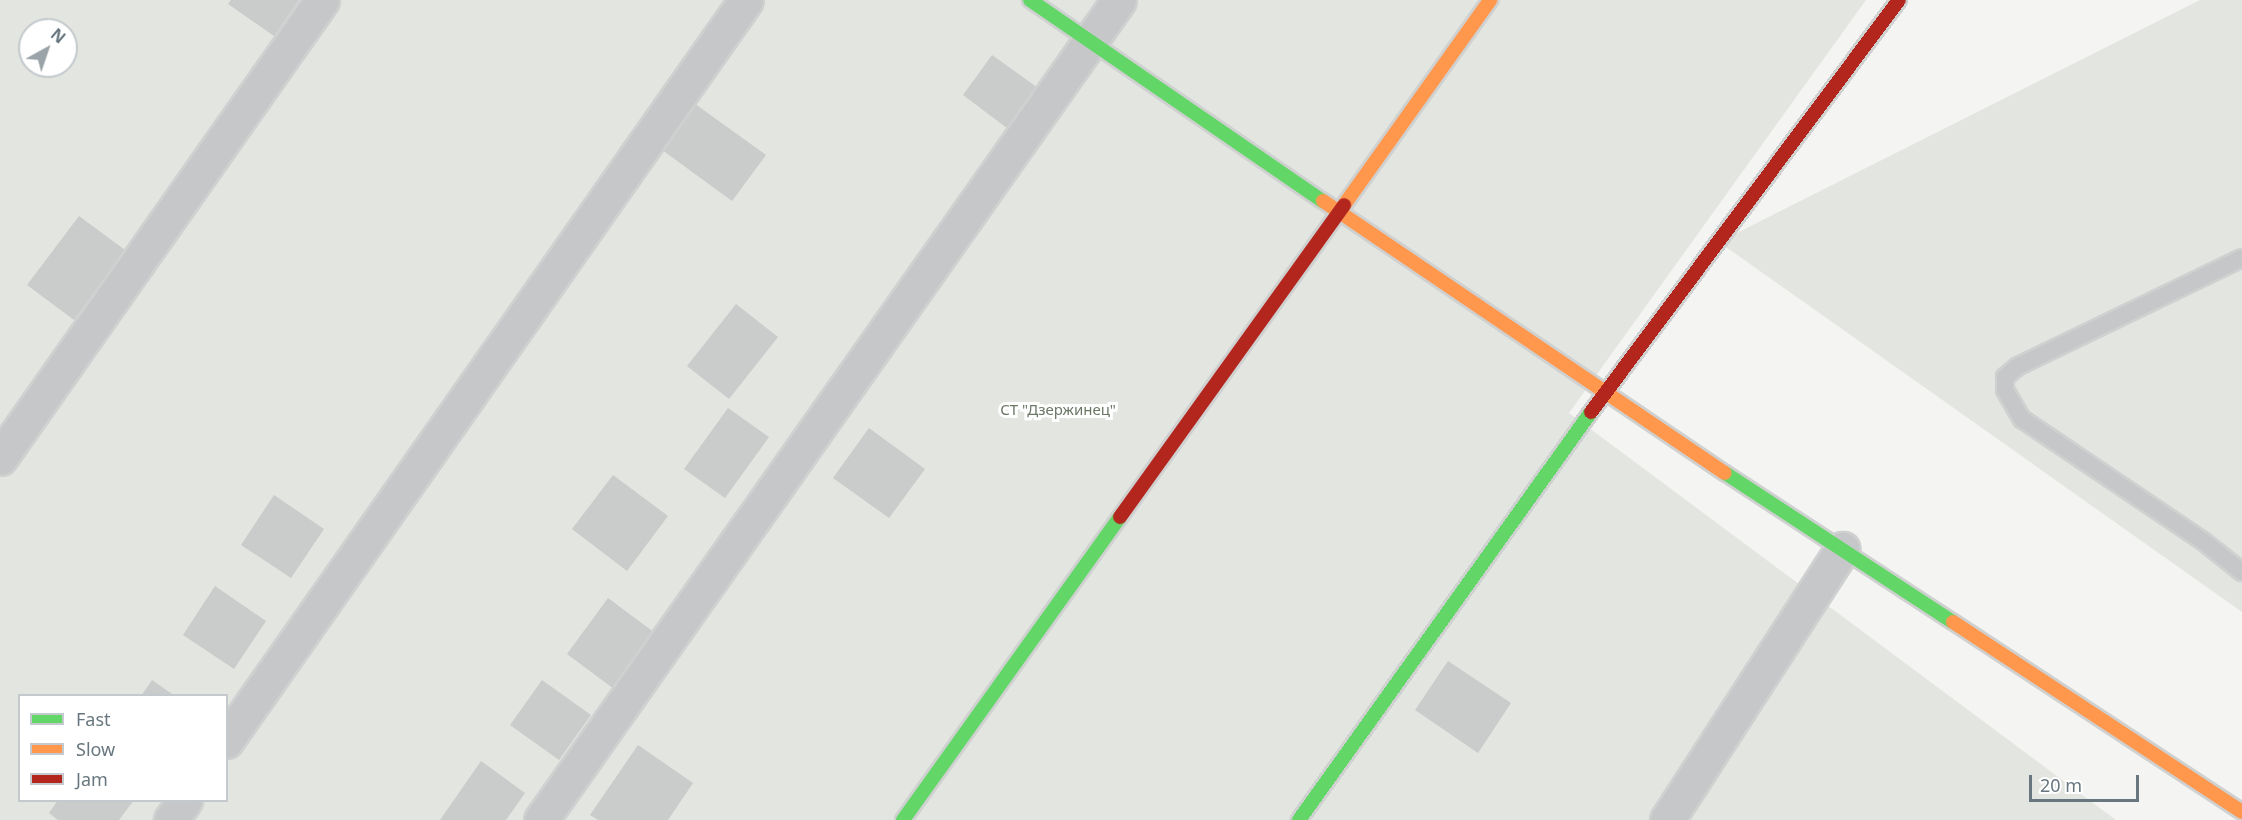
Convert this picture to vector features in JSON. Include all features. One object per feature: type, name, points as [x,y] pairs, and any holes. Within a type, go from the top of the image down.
[{"type":"street","points":[[0,458],[322,0]]},
{"type":"street","points":[[228,738],[746,0]]},
{"type":"street","points":[[1030,0],[1089,43],[1604,394],[2242,812]]},
{"type":"street","points":[[541,820],[1119,0]]},
{"type":"street","points":[[903,820],[1490,0]]},
{"type":"street","points":[[1299,820],[1604,394],[1899,0]]},
{"type":"street","points":[[1667,820],[1842,549]]},
{"type":"street","points":[[171,820],[184,802]]},
{"type":"street","points":[[2238,820],[2242,818]]},
{"type":"lane","points":[[2242,258],[2017,367],[2006,377],[2008,397],[2022,419],[2203,541],[2242,572]]},
{"type":"green space","name":"СТ \"Дзержинец\"","points":[[0,0],[1866,0],[1569,413],[2116,820],[0,820]]},
{"type":"green space","points":[[2200,0],[2242,0],[2242,612],[1719,242]]},
{"type":"building","points":[[231,0],[299,0],[274,36],[228,4]]},
{"type":"building","points":[[992,55],[1041,90],[1011,131],[963,95]]},
{"type":"building","points":[[691,101],[766,155],[732,201],[658,147]]},
{"type":"building","points":[[79,216],[125,250],[74,320],[27,285]]},
{"type":"building","points":[[736,304],[778,337],[729,399],[687,366]]},
{"type":"building","points":[[728,408],[769,437],[725,498],[684,469]]},
{"type":"building","points":[[869,428],[925,469],[889,518],[833,478]]},
{"type":"building","points":[[613,475],[668,516],[627,571],[572,529]]},
{"type":"building","points":[[274,495],[324,529],[291,578],[241,545]]},
{"type":"building","points":[[215,586],[266,621],[234,669],[183,635]]},
{"type":"building","points":[[608,598],[655,633],[614,689],[567,654]]},
{"type":"building","points":[[1448,661],[1511,703],[1478,753],[1415,710]]},
{"type":"building","points":[[152,680],[172,694],[142,694]]},
{"type":"building","points":[[542,680],[591,715],[559,760],[510,725]]},
{"type":"building","points":[[638,745],[693,783],[668,820],[598,820],[590,815]]},
{"type":"building","points":[[481,761],[525,793],[506,820],[440,820]]},
{"type":"building","points":[[57,802],[132,802],[119,820],[58,820],[49,813]]},
{"type":"traffic: fast","points":[[1030,0],[1323,201]]},
{"type":"traffic: fast","points":[[1299,820],[1591,412]]},
{"type":"traffic: fast","points":[[1725,473],[1953,622]]},
{"type":"traffic: fast","points":[[903,820],[1120,517]]},
{"type":"traffic: slow","points":[[1344,205],[1490,0]]},
{"type":"traffic: slow","points":[[1323,201],[1725,473]]},
{"type":"traffic: slow","points":[[1953,622],[2242,812]]},
{"type":"traffic: jam","points":[[1591,412],[1899,0]]},
{"type":"traffic: jam","points":[[1120,517],[1344,205]]}]
